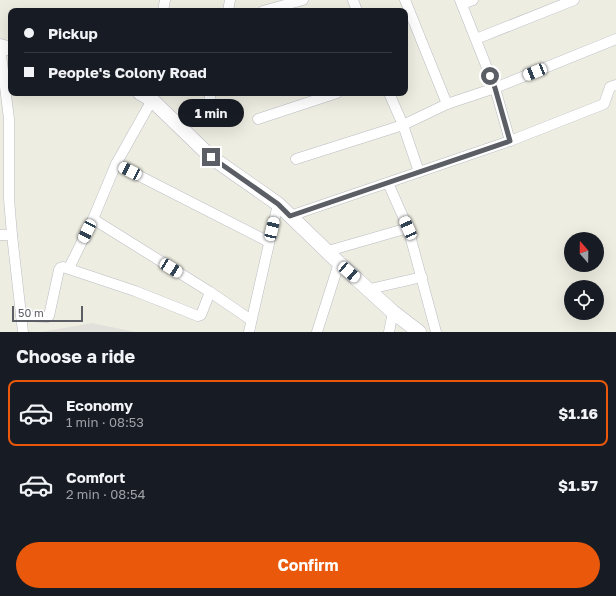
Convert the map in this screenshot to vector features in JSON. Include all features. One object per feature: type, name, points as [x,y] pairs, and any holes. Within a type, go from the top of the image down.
[{"type":"street","points":[[274,8],[303,0]]},
{"type":"street","points":[[405,0],[447,104]]},
{"type":"street","points":[[473,0],[461,2],[495,88],[510,141]]},
{"type":"street","points":[[476,39],[574,0]]},
{"type":"street","points":[[296,159],[403,125],[447,104],[495,88],[616,39]]},
{"type":"street","points":[[0,46],[9,199],[23,332]]},
{"type":"street","points":[[290,216],[510,141],[604,104],[610,87],[616,85]]},
{"type":"street","points":[[69,268],[93,219],[145,96]]},
{"type":"street","points":[[146,96],[211,157],[278,204],[339,263],[370,289],[393,312],[419,332]]},
{"type":"street","points":[[258,118],[328,96]]},
{"type":"street","points":[[390,96],[403,125],[418,172]]},
{"type":"street","points":[[116,164],[269,242]]},
{"type":"street","points":[[388,183],[408,228],[436,332]]},
{"type":"street","points":[[249,332],[278,204]]},
{"type":"street","points":[[93,219],[210,292],[251,320]]},
{"type":"street","points":[[328,251],[408,228]]},
{"type":"street","points":[[0,234],[12,234]]},
{"type":"street","points":[[317,332],[339,263]]},
{"type":"street","points":[[21,316],[49,316],[60,268],[69,268],[135,291],[198,316],[201,315],[210,292]]},
{"type":"street","points":[[370,289],[422,277]]},
{"type":"street","points":[[389,332],[393,312]]},
{"type":"shaded area","points":[[92,323],[135,332],[41,332]]},
{"type":"route","points":[[211,157],[278,204],[290,216],[510,141],[495,88],[490,76]]}]
